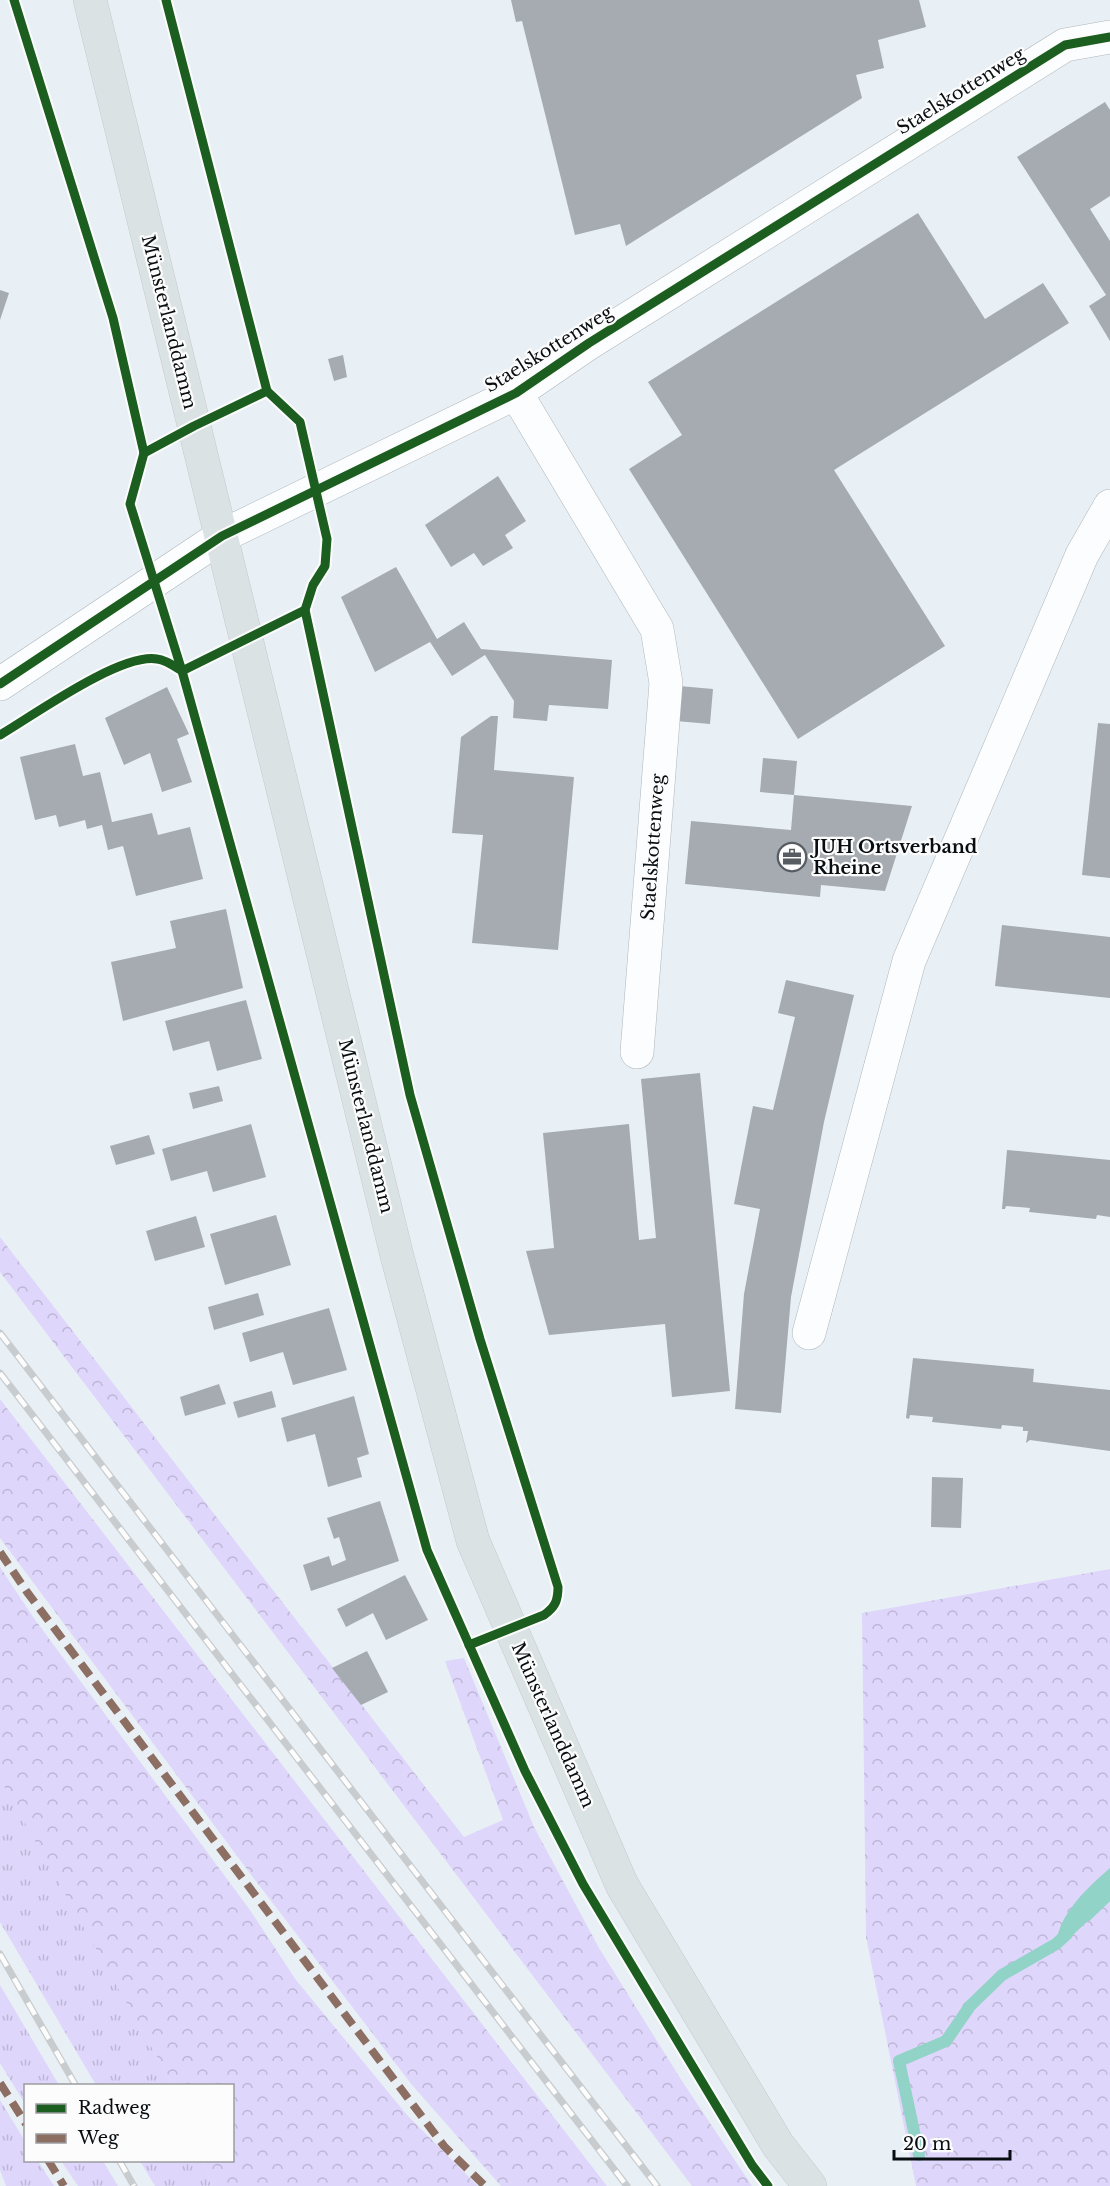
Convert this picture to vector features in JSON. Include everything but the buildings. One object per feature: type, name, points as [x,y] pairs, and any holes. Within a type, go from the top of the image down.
[{"type":"main road","name":"Münsterlanddamm","points":[[90,0],[398,1256],[473,1541],[622,1885],[778,2145],[810,2186]]},
{"type":"street","name":"Staelskottenweg","points":[[0,684],[222,536],[516,393],[589,343],[1065,45],[1110,37]]},
{"type":"street","name":"Staelskottenweg","points":[[516,393],[657,629],[666,683],[637,1053]]},
{"type":"street","points":[[809,1333],[909,960],[1082,555],[1110,506]]},
{"type":"green space","points":[[0,1237],[464,1837],[503,1820],[445,1661],[464,1658],[534,1827],[599,1948],[682,2081],[752,2186],[692,2186],[0,1272]]},
{"type":"green space","points":[[0,1399],[607,2186],[501,2186],[412,2085],[252,1876],[0,1538]]},
{"type":"green space","points":[[0,1567],[33,1617],[250,1910],[296,1980],[407,2115],[478,2186],[211,2186],[204,2162],[234,2162],[234,2084],[172,2084],[0,1779]]},
{"type":"green space","points":[[1110,1569],[1110,2186],[916,2186],[866,1937],[862,1613]]},
{"type":"green space","points":[[0,1779],[172,2084],[95,2084],[0,1922]]},
{"type":"green space","points":[[0,1985],[58,2084],[24,2084],[24,2102],[0,2063]]},
{"type":"green space","points":[[0,2100],[24,2139],[24,2162],[39,2162],[54,2186],[6,2186],[0,2170]]},
{"type":"green space","points":[[62,2162],[104,2162],[118,2186],[78,2186]]},
{"type":"green space","points":[[141,2162],[204,2162],[211,2186],[155,2186]]},
{"type":"shaded area","points":[[1110,1868],[1110,1895],[1101,1898],[1092,1917],[1057,1950],[1057,1938],[1066,1915],[1092,1884]]},
{"type":"waterway","points":[[1086,1916],[1110,1893]]},
{"type":"waterway","points":[[919,2155],[899,2061],[946,2041],[970,2006],[1002,1975],[1056,1944],[1067,1934]]},
{"type":"railway","points":[[0,1333],[657,2186]]},
{"type":"railway","points":[[0,1373],[627,2186]]},
{"type":"railway","points":[[0,1954],[75,2084]]},
{"type":"railway","points":[[120,2162],[134,2186]]},
{"type":"marked path","points":[[0,1552],[27,1592],[444,2146],[485,2186]]},
{"type":"marked path","points":[[0,2083],[24,2121]]},
{"type":"marked path","points":[[49,2162],[64,2186]]},
{"type":"cycle path","points":[[14,0],[113,318],[144,453],[267,391],[166,0]]},
{"type":"cycle path","points":[[0,684],[222,536],[516,393],[589,343],[1065,45],[1110,37]]},
{"type":"cycle path","points":[[267,391],[300,422],[327,539],[325,566],[313,585],[305,610],[410,1095],[480,1339],[558,1587],[555,1603],[544,1615],[469,1645]]},
{"type":"cycle path","points":[[144,453],[130,504],[182,671],[427,1550],[525,1771],[583,1884],[752,2165],[768,2186]]},
{"type":"cycle path","points":[[0,735],[100,675],[141,660],[157,659],[182,671],[305,610]]},
{"type":"place","name":"JUH Ortsverband Rheine","points":[[792,857]]}]
